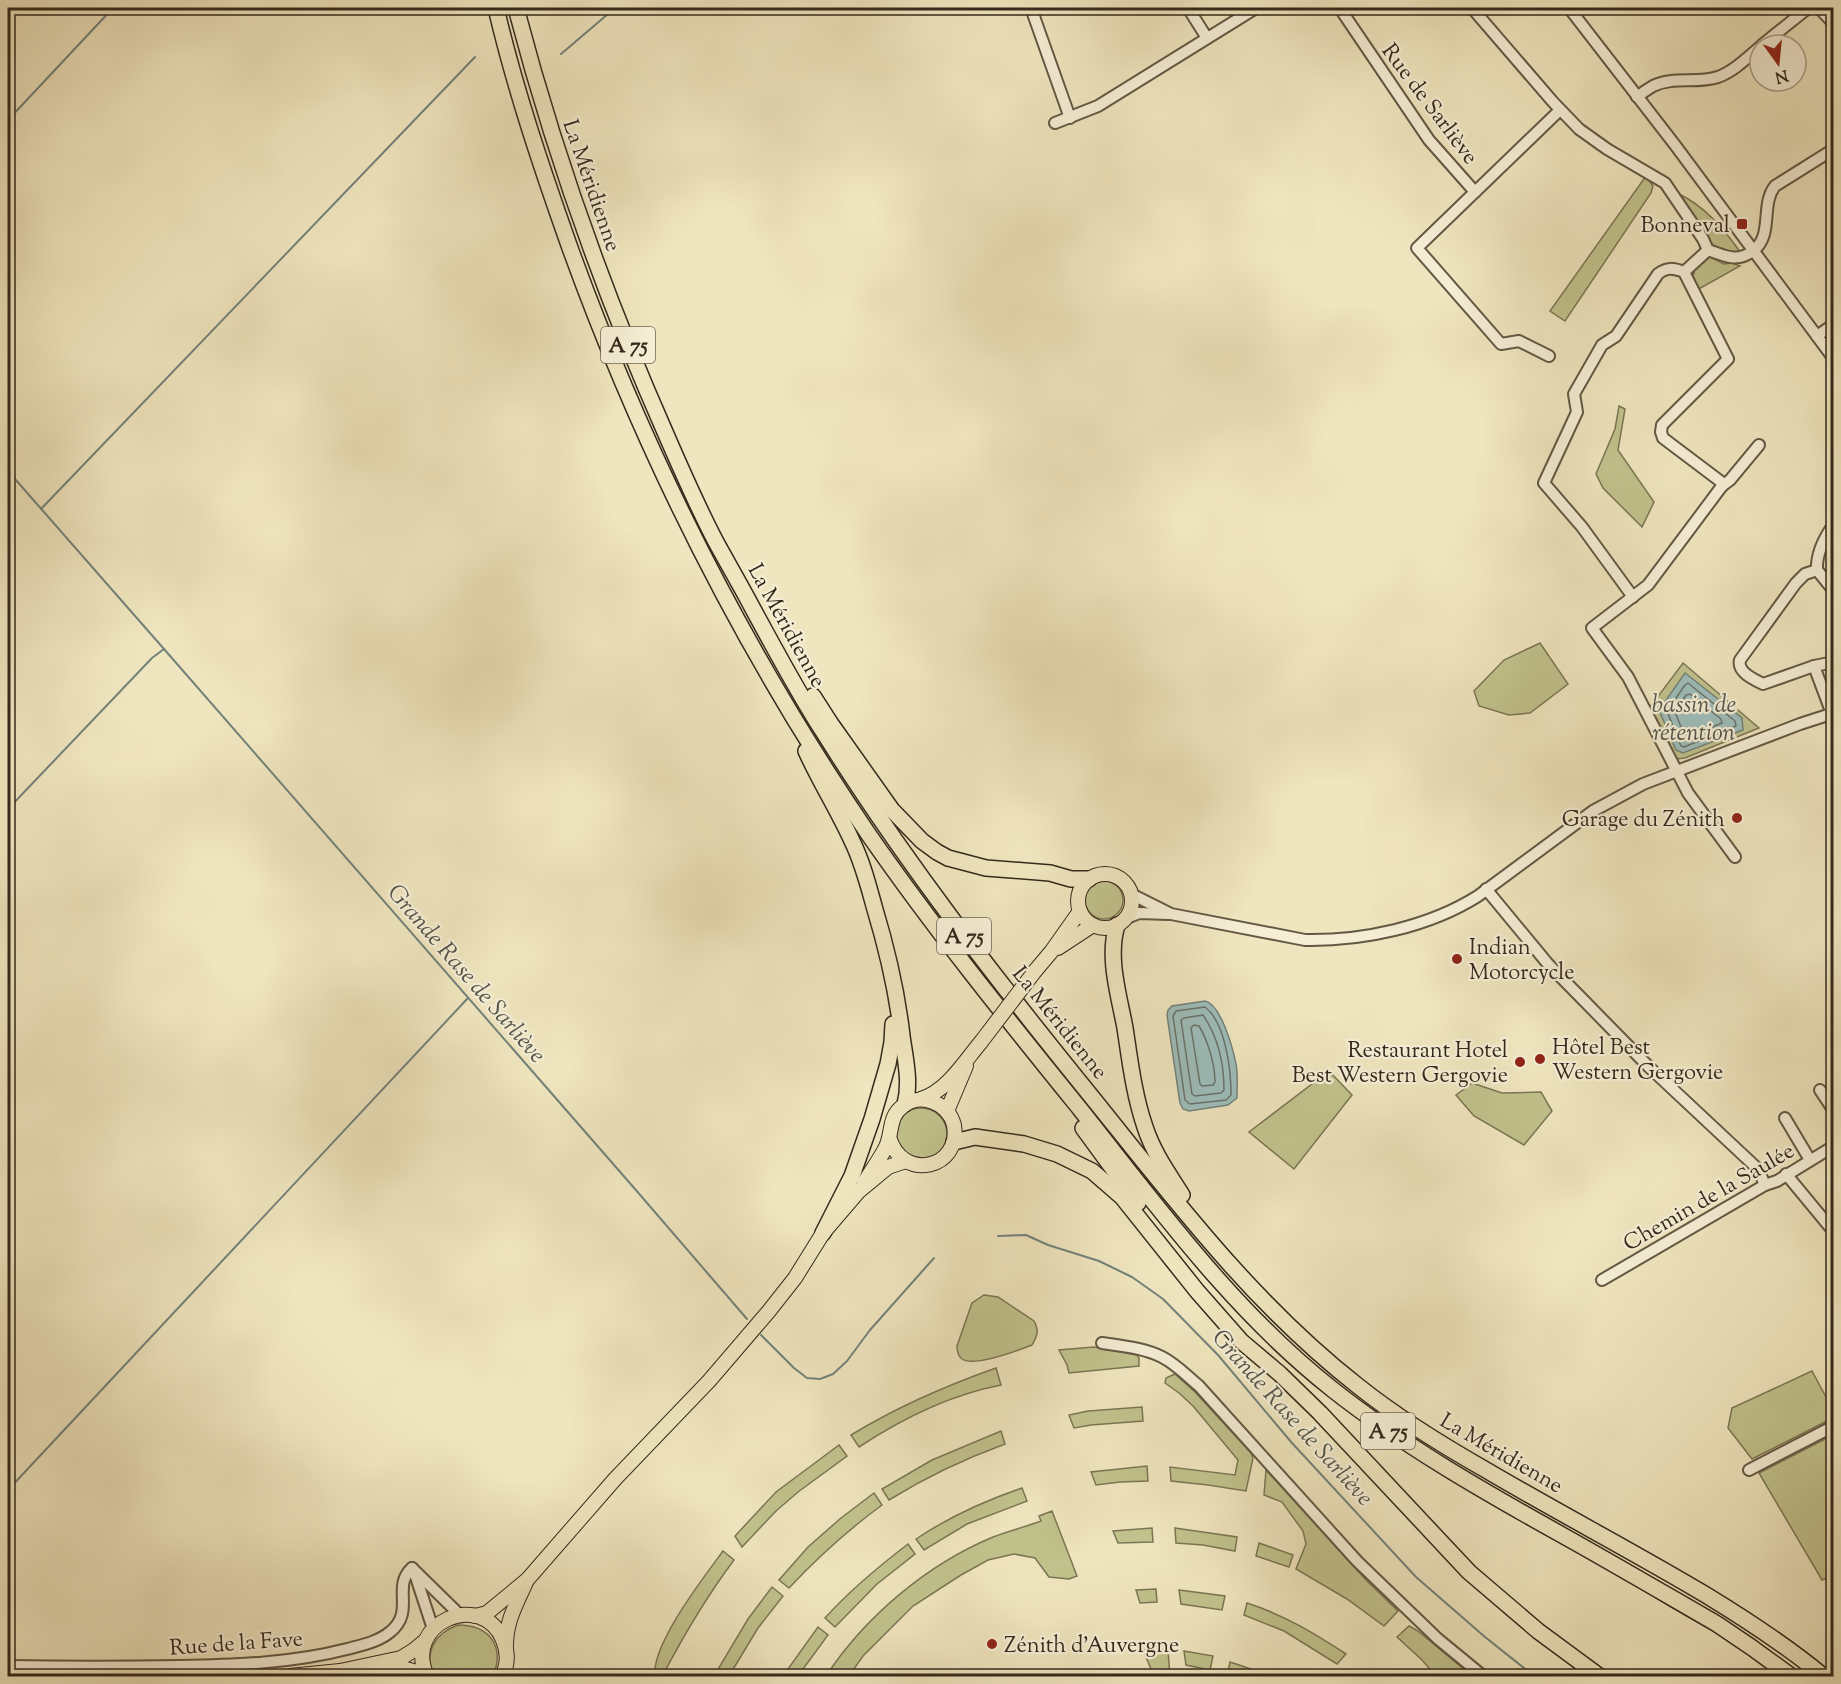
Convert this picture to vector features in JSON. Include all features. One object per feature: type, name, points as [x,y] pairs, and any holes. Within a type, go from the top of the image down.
[{"type":"highway","name":"La Méridienne","points":[[496,8],[517,89],[556,209],[627,394],[664,477],[780,694],[869,835],[996,1005],[1224,1286],[1275,1339],[1328,1387],[1442,1467],[1717,1624],[1791,1677]]},
{"type":"highway","name":"La Méridienne","points":[[516,8],[536,83],[574,203],[628,345],[716,542],[785,670],[823,732],[917,872],[1002,985],[1212,1244],[1259,1298],[1337,1370],[1452,1451],[1669,1573],[1747,1620],[1822,1674]]},
{"type":"highway","points":[[750,604],[892,810],[922,841],[948,858],[986,868],[1050,873],[1071,879],[1089,879]]},
{"type":"highway","points":[[780,694],[818,778],[853,843],[868,885],[888,952],[898,1006],[908,1095],[912,1102]]},
{"type":"highway","points":[[1120,922],[1113,946],[1114,966],[1137,1097],[1145,1128],[1158,1157],[1212,1244]]},
{"type":"highway","points":[[824,1233],[852,1176],[888,1064],[894,1022],[888,952]]},
{"type":"highway","points":[[1065,1091],[1080,1125],[1128,1189],[1209,1292],[1280,1374]]},
{"type":"highway","points":[[954,1142],[975,1137],[1024,1144],[1057,1154],[1092,1171],[1122,1197],[1197,1291],[1241,1341],[1280,1374],[1320,1413],[1469,1572],[1538,1631],[1599,1677]]},
{"type":"main road","points":[[1106,874],[1122,880],[1131,894],[1129,912],[1120,922],[1109,927],[1093,925],[1084,919],[1080,911],[1079,893],[1089,879],[1097,875],[1106,874]]},
{"type":"main road","points":[[912,1102],[929,1100],[939,1104],[953,1121],[954,1142],[943,1158],[933,1164],[923,1166],[906,1161],[898,1155],[889,1137],[892,1118],[898,1110],[912,1102],[932,1096],[940,1089],[1051,952],[1080,911]]},
{"type":"main road","points":[[1051,952],[1093,925]]},
{"type":"main road","points":[[947,1111],[966,1066],[981,1041]]},
{"type":"main road","points":[[475,1616],[486,1613],[527,1580],[615,1479],[747,1338],[795,1278],[824,1233],[859,1191],[886,1147],[889,1137]]},
{"type":"main road","points":[[859,1191],[888,1167],[906,1161]]},
{"type":"main road","points":[[502,1677],[507,1659],[506,1631],[509,1619],[527,1580]]},
{"type":"main road","points":[[290,1677],[340,1671],[401,1658],[425,1641],[433,1629],[450,1617],[460,1615],[475,1616],[485,1620],[494,1627],[506,1646]]},
{"type":"main road","points":[[424,1676],[422,1652],[425,1641]]},
{"type":"main road","points":[[331,1677],[402,1668],[424,1676]]},
{"type":"main road","points":[[366,1677],[403,1672],[424,1676]]},
{"type":"street","points":[[1031,8],[1070,118]]},
{"type":"street","points":[[1188,8],[1207,38]]},
{"type":"street","points":[[1055,123],[1098,106],[1256,8]]},
{"type":"street","name":"Rue de Sarliève","points":[[1345,8],[1341,10],[1429,140],[1475,192]]},
{"type":"street","points":[[1569,8],[1754,250],[1833,359]]},
{"type":"street","points":[[1777,33],[1808,8]]},
{"type":"street","points":[[1819,8],[1833,24]]},
{"type":"street","points":[[1478,9],[1560,110],[1579,129],[1607,149],[1665,183],[1708,250],[1739,259],[1754,250],[1764,237],[1768,198],[1771,191],[1833,149]]},
{"type":"street","points":[[1637,97],[1653,86],[1666,82],[1717,78],[1731,71],[1748,57]]},
{"type":"street","points":[[1549,356],[1519,341],[1501,344],[1417,248],[1560,110]]},
{"type":"street","points":[[1684,272],[1708,250]]},
{"type":"street","points":[[1833,265],[1833,277]]},
{"type":"street","points":[[1633,597],[1582,527],[1544,483],[1577,412],[1574,394],[1602,345],[1616,336],[1658,274],[1665,269],[1674,268],[1684,272],[1728,359],[1662,425],[1661,432],[1663,438],[1720,481],[1722,486]]},
{"type":"street","points":[[1817,336],[1833,326]]},
{"type":"street","points":[[1735,857],[1688,793],[1629,677],[1592,628],[1648,585],[1722,486],[1730,480],[1759,445]]},
{"type":"street","points":[[1833,524],[1823,539],[1817,563],[1817,570],[1833,591]]},
{"type":"street","points":[[1817,570],[1805,574],[1796,583],[1740,660],[1739,665],[1741,670],[1763,684],[1814,666],[1833,662]]},
{"type":"street","points":[[1120,922],[1139,913],[1171,914],[1305,940],[1324,940],[1375,933],[1427,921],[1461,906],[1593,811],[1624,793],[1800,724],[1833,714],[1814,666]]},
{"type":"street","points":[[1486,889],[1548,964],[1649,1067],[1758,1169],[1765,1185]]},
{"type":"street","points":[[1131,894],[1171,914]]},
{"type":"street","points":[[1821,1090],[1833,1112]]},
{"type":"street","points":[[1785,1118],[1810,1160]]},
{"type":"street","name":"Chemin de la Saulée","points":[[1602,1280],[1833,1146]]},
{"type":"street","points":[[1786,1174],[1833,1232]]},
{"type":"street","points":[[1102,1343],[1141,1349],[1162,1357],[1180,1369],[1199,1386],[1357,1561],[1438,1639],[1483,1677]]},
{"type":"street","points":[[1749,1470],[1833,1426]]},
{"type":"street","points":[[412,1568],[460,1615]]},
{"type":"street","points":[[412,1568],[433,1629]]},
{"type":"street","name":"Rue de la Fave","points":[[8,1666],[213,1665],[255,1663],[327,1654],[374,1641],[394,1628],[401,1620],[404,1608],[403,1580],[412,1568]]},
{"type":"green space","points":[[1646,176],[1653,186],[1651,193],[1565,321],[1550,311]]},
{"type":"green space","points":[[1677,193],[1696,204],[1713,218],[1741,253],[1715,248],[1683,205]]},
{"type":"green space","points":[[1710,257],[1724,264],[1732,263],[1740,266],[1697,290],[1692,282],[1695,268]]},
{"type":"green space","points":[[1619,406],[1625,409],[1618,450],[1654,502],[1642,527],[1603,488],[1596,474],[1615,429]]},
{"type":"green space","points":[[1540,643],[1568,684],[1530,713],[1509,715],[1479,706],[1474,691],[1504,660]]},
{"type":"green space","name":"bassin de rétention","points":[[1683,663],[1759,728],[1685,758],[1677,759],[1669,749],[1650,707]]},
{"type":"green space","points":[[1104,881],[1118,886],[1123,900],[1118,914],[1104,919],[1090,914],[1085,900],[1090,886]]},
{"type":"green space","points":[[1329,1071],[1352,1095],[1294,1169],[1249,1132]]},
{"type":"green space","points":[[1472,1083],[1502,1093],[1541,1092],[1552,1111],[1524,1145],[1474,1116],[1456,1095]]},
{"type":"green space","points":[[916,1108],[926,1108],[936,1112],[943,1119],[947,1134],[943,1149],[936,1156],[926,1160],[916,1160],[906,1156],[899,1149],[895,1139],[895,1129],[899,1119],[906,1112]]},
{"type":"green space","points":[[984,1295],[998,1297],[1034,1321],[1037,1333],[1032,1345],[976,1361],[961,1358],[957,1346],[972,1303]]},
{"type":"green space","points":[[1094,1347],[1137,1355],[1139,1366],[1069,1373],[1059,1350]]},
{"type":"green space","points":[[996,1368],[1001,1385],[945,1401],[892,1426],[859,1447],[851,1435],[922,1398]]},
{"type":"green space","points":[[1812,1371],[1833,1410],[1833,1418],[1752,1459],[1728,1428],[1732,1408]]},
{"type":"green space","points":[[1175,1374],[1195,1392],[1251,1453],[1253,1458],[1246,1491],[1171,1481],[1170,1467],[1235,1475],[1238,1460],[1193,1406],[1165,1383],[1166,1378]]},
{"type":"green space","points":[[1142,1407],[1143,1421],[1074,1428],[1069,1415],[1088,1411]]},
{"type":"green space","points":[[1001,1431],[1005,1444],[946,1469],[889,1500],[882,1489],[932,1460]]},
{"type":"green space","points":[[1833,1435],[1833,1576],[1822,1580],[1759,1473]]},
{"type":"green space","points":[[839,1445],[847,1456],[776,1511],[742,1547],[735,1536],[776,1492]]},
{"type":"green space","points":[[1147,1466],[1148,1481],[1096,1485],[1091,1472]]},
{"type":"green space","points":[[1266,1470],[1367,1581],[1398,1611],[1384,1626],[1347,1599],[1296,1569],[1306,1544],[1303,1531],[1282,1502],[1264,1495]]},
{"type":"green space","points":[[1022,1488],[1027,1501],[967,1524],[924,1550],[916,1539],[967,1510]]},
{"type":"green space","points":[[874,1493],[882,1505],[834,1544],[789,1588],[779,1580],[808,1547]]},
{"type":"green space","points":[[1052,1511],[1077,1576],[1069,1579],[1049,1577],[1035,1558],[1014,1554],[988,1560],[913,1606],[863,1656],[849,1676],[826,1676],[859,1633],[878,1613],[921,1578],[968,1549],[993,1537],[1041,1521],[1039,1516]]},
{"type":"green space","points":[[1152,1528],[1153,1542],[1118,1543],[1113,1531]]},
{"type":"green space","points":[[1175,1528],[1237,1537],[1235,1551],[1176,1543]]},
{"type":"green space","points":[[1259,1543],[1293,1555],[1289,1567],[1256,1556]]},
{"type":"green space","points":[[908,1544],[915,1554],[877,1584],[835,1627],[825,1618],[865,1579]]},
{"type":"green space","points":[[723,1551],[734,1560],[680,1644],[664,1673],[668,1676],[655,1676],[661,1647],[670,1630]]},
{"type":"green space","points":[[772,1587],[783,1596],[758,1628],[729,1676],[714,1676],[748,1619]]},
{"type":"green space","points":[[1156,1589],[1157,1602],[1140,1603],[1136,1590]]},
{"type":"green space","points":[[1179,1590],[1225,1596],[1222,1610],[1181,1604]]},
{"type":"green space","points":[[1247,1603],[1298,1625],[1346,1654],[1337,1664],[1284,1631],[1244,1615]]},
{"type":"green space","points":[[458,1625],[479,1629],[492,1640],[497,1656],[493,1676],[434,1676],[430,1659],[433,1645],[443,1633]]},
{"type":"green space","points":[[1409,1626],[1472,1676],[1457,1674],[1436,1676],[1397,1637]]},
{"type":"green space","points":[[818,1627],[828,1635],[798,1676],[783,1676]]},
{"type":"green space","points":[[1143,1650],[1168,1650],[1170,1676],[1154,1676]]},
{"type":"green space","points":[[1184,1651],[1213,1656],[1210,1670],[1186,1665]]},
{"type":"green space","points":[[1230,1662],[1251,1669],[1247,1676],[1227,1676]]},
{"type":"water","name":"bassin de rétention","points":[[1685,673],[1742,718],[1743,730],[1683,753],[1676,750],[1659,710]]},
{"type":"water","points":[[1205,1001],[1216,1010],[1229,1038],[1237,1068],[1237,1098],[1228,1105],[1189,1111],[1183,1109],[1180,1103],[1167,1015],[1172,1006]]},
{"type":"waterway","points":[[8,120],[113,8]]},
{"type":"waterway","points":[[561,54],[615,8]]},
{"type":"waterway","points":[[41,509],[475,57]]},
{"type":"waterway","name":"Grande Rase de Sarliève","points":[[8,471],[164,649]]},
{"type":"waterway","name":"Grande Rase de Sarliève","points":[[8,809],[152,658],[164,649],[747,1319]]},
{"type":"waterway","points":[[8,1490],[468,998]]},
{"type":"waterway","name":"Grande Rase de Sarliève","points":[[998,1236],[1026,1235],[1048,1245],[1099,1261],[1132,1277],[1163,1299],[1218,1355],[1292,1443],[1416,1577],[1534,1676]]},
{"type":"waterway","name":"Grande Rase de Sarliève","points":[[761,1335],[807,1378],[820,1379],[833,1374],[847,1361],[870,1330],[934,1258]]},
{"type":"place","name":"Bonneval","points":[[1742,224]]},
{"type":"place","name":"Garage du Zénith","points":[[1737,818]]},
{"type":"place","name":"Indian Motorcycle","points":[[1457,959]]},
{"type":"place","name":"Hôtel Best Western Gergovie","points":[[1540,1059]]},
{"type":"place","name":"Restaurant Hotel Best Western Gergovie","points":[[1520,1062]]},
{"type":"place","name":"Zénith d'Auvergne","points":[[992,1644]]}]
